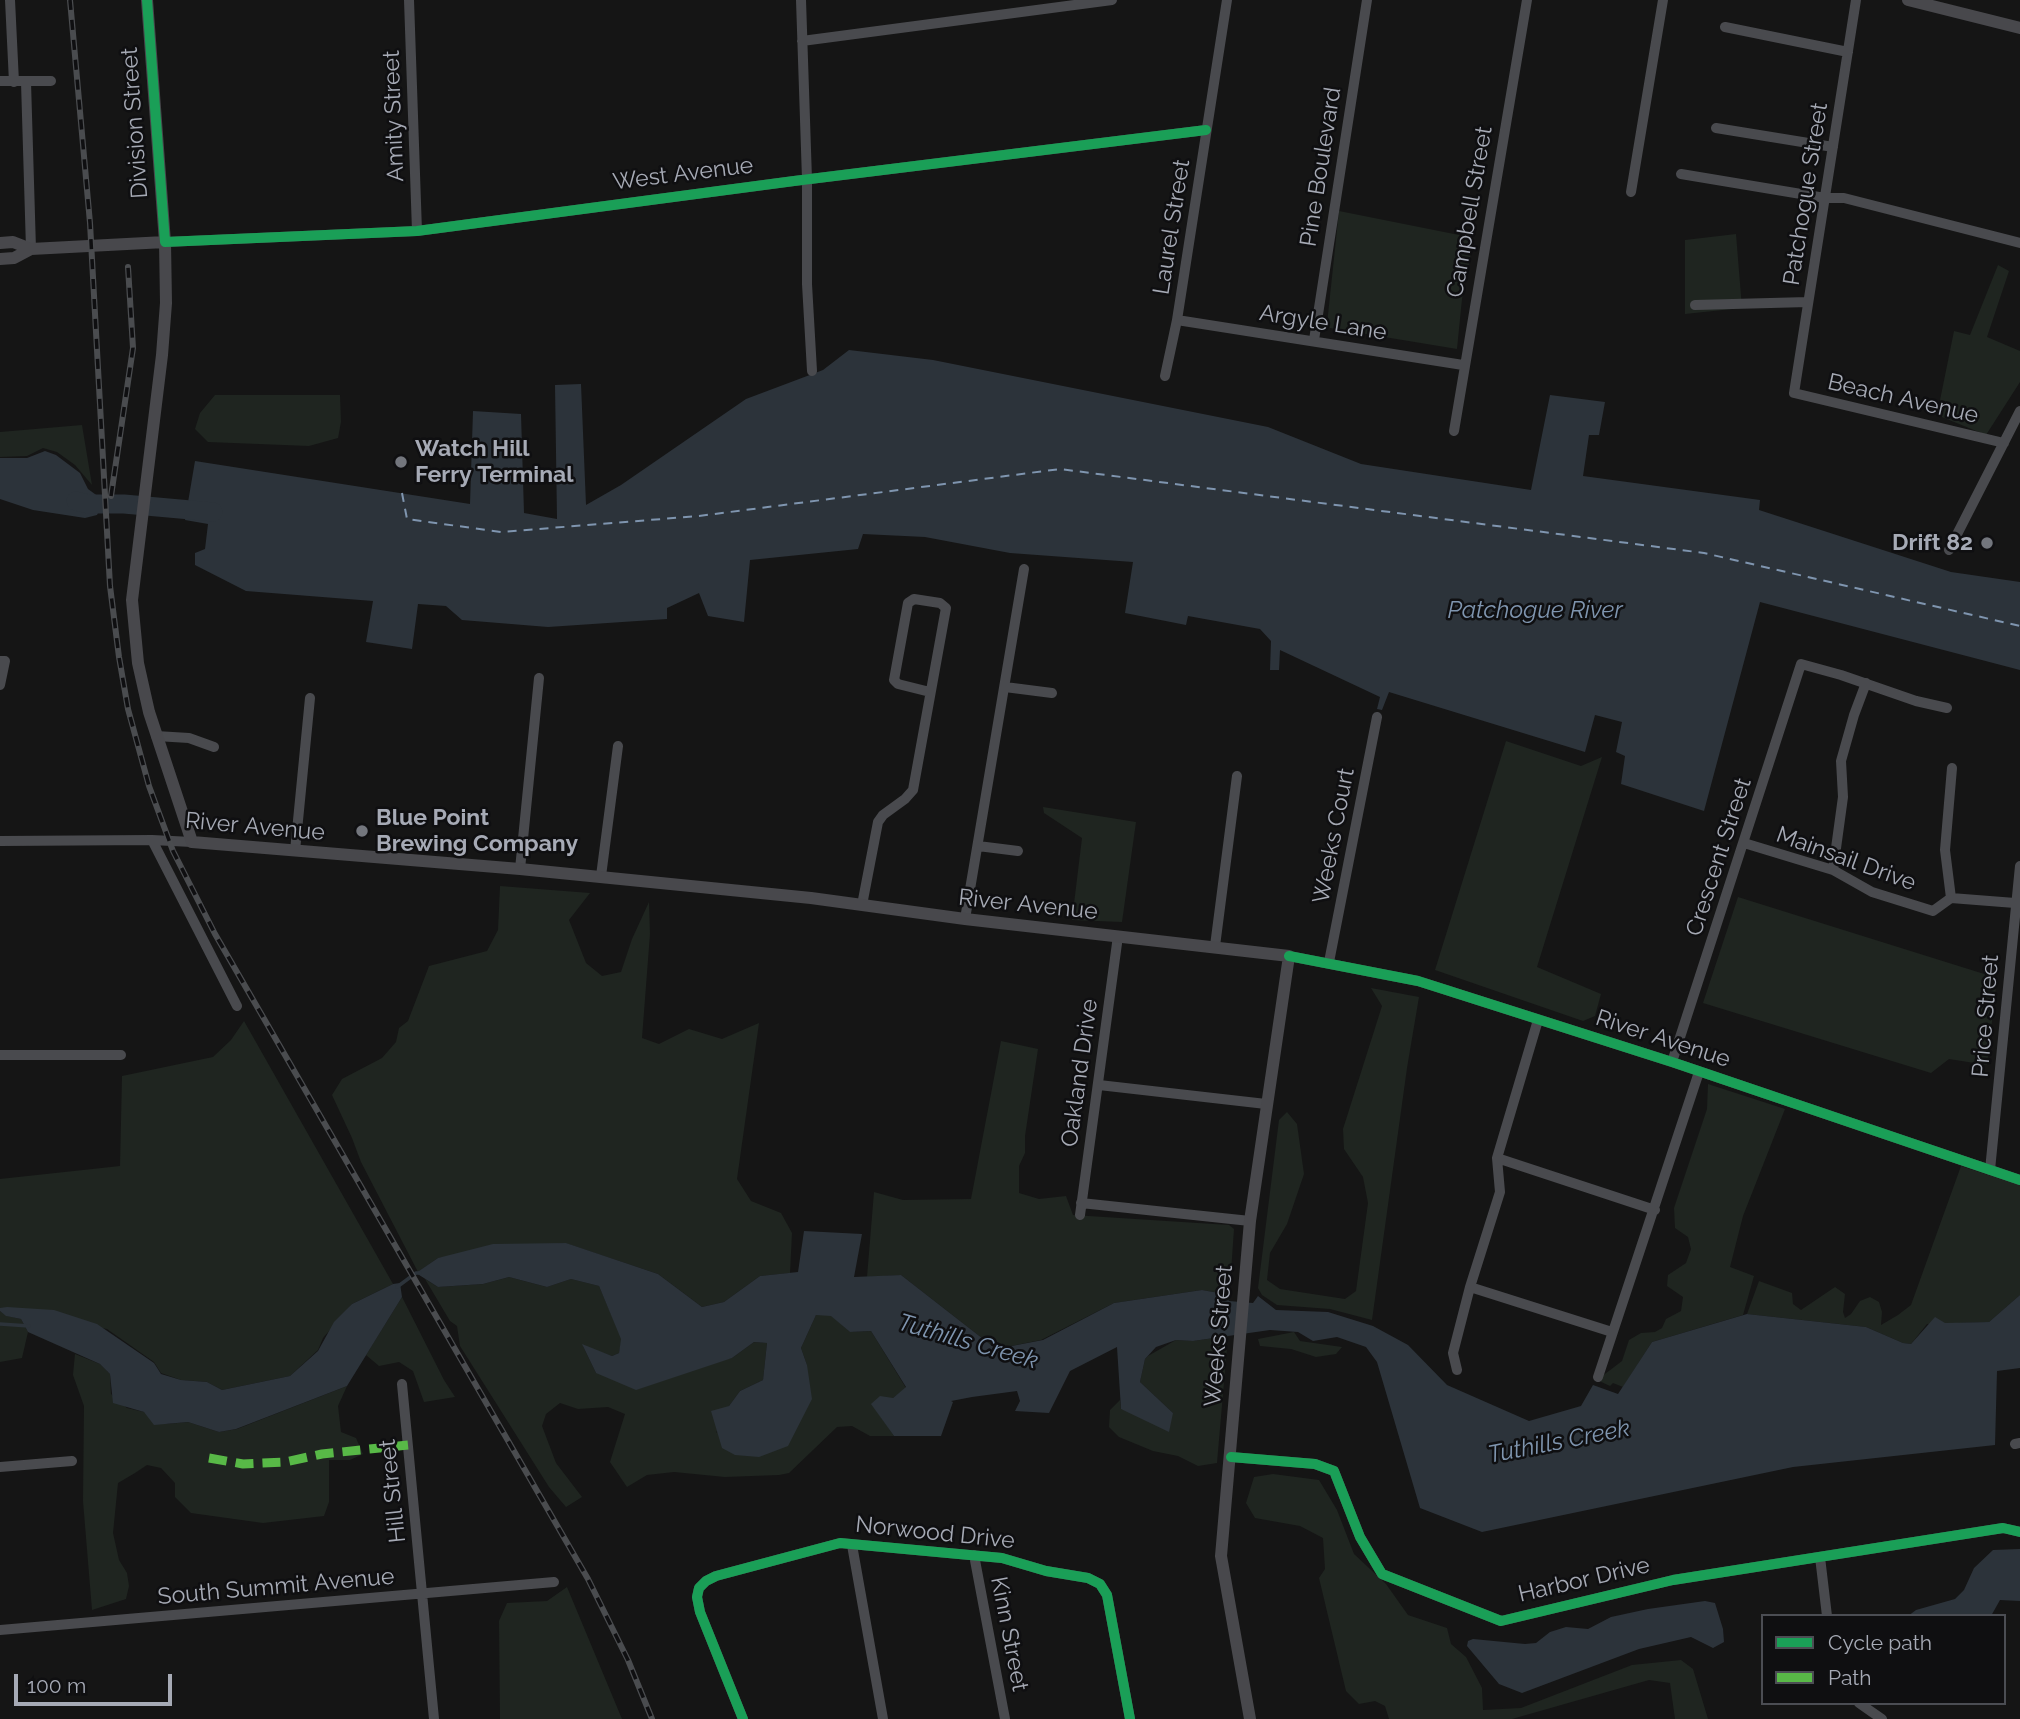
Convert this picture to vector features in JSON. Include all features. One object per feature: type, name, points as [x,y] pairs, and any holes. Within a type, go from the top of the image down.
[{"type":"main road","name":"Division Street","points":[[147,0],[166,303],[132,600],[138,663],[156,736],[191,842]]},
{"type":"main road","points":[[1908,0],[2020,29]]},
{"type":"main road","name":"West Avenue","points":[[0,243],[13,242],[31,248],[164,242]]},
{"type":"main road","name":"West Avenue","points":[[0,259],[14,258],[31,248]]},
{"type":"main road","name":"River Avenue","points":[[191,842],[601,876],[1289,956]]},
{"type":"main road","name":"Weeks Street","points":[[1250,1719],[1221,1556],[1250,1221],[1289,956]]},
{"type":"street","points":[[10,0],[20,82],[31,248]]},
{"type":"street","name":"Amity Street","points":[[409,0],[417,231]]},
{"type":"street","points":[[801,0],[807,179],[807,284],[813,372]]},
{"type":"street","points":[[802,41],[1112,0]]},
{"type":"street","name":"Laurel Street","points":[[1165,376],[1177,320],[1227,0]]},
{"type":"street","name":"Pine Boulevard","points":[[1314,340],[1367,0]]},
{"type":"street","name":"Campbell Street","points":[[1454,431],[1463,365],[1527,0]]},
{"type":"street","points":[[1631,192],[1663,0]]},
{"type":"street","name":"Patchogue Street","points":[[1794,393],[1856,0]]},
{"type":"street","points":[[1725,27],[1848,52]]},
{"type":"street","points":[[0,81],[51,81]]},
{"type":"street","points":[[1716,128],[1833,147]]},
{"type":"street","name":"West Avenue","points":[[164,242],[417,231],[1206,130]]},
{"type":"street","points":[[1681,174],[1825,198],[1844,198],[2020,243]]},
{"type":"street","points":[[1695,305],[1808,302]]},
{"type":"street","name":"Argyle Lane","points":[[1177,320],[1463,365]]},
{"type":"street","name":"Beach Avenue","points":[[1794,393],[2004,443]]},
{"type":"street","points":[[1949,551],[2020,411]]},
{"type":"street","points":[[965,919],[1024,569]]},
{"type":"street","points":[[862,905],[878,822],[913,790],[946,608],[940,603],[914,599],[908,603],[894,680],[898,684],[930,692]]},
{"type":"street","points":[[0,661],[5,661],[0,684]]},
{"type":"street","name":"Crescent Street","points":[[1672,1062],[1801,664],[1866,683]]},
{"type":"street","points":[[520,869],[540,678]]},
{"type":"street","points":[[1833,870],[1843,797],[1841,761],[1866,683],[1916,701],[1947,708]]},
{"type":"street","points":[[1005,687],[1052,693]]},
{"type":"street","points":[[295,851],[310,698]]},
{"type":"street","name":"Weeks Court","points":[[1329,962],[1377,716]]},
{"type":"street","points":[[156,736],[189,738],[214,747]]},
{"type":"street","points":[[601,876],[618,746]]},
{"type":"street","points":[[1951,898],[1945,850],[1952,768]]},
{"type":"street","points":[[1215,946],[1237,776]]},
{"type":"street","points":[[152,840],[237,1006]]},
{"type":"street","name":"River Avenue","points":[[0,841],[191,842]]},
{"type":"street","name":"Mainsail Drive","points":[[1744,842],[1833,870],[1872,892],[1933,911],[1951,898],[2015,903]]},
{"type":"street","points":[[978,846],[1018,851]]},
{"type":"street","name":"Price Street","points":[[1990,1170],[2020,866]]},
{"type":"street","name":"Oakland Drive","points":[[1080,1215],[1118,936]]},
{"type":"street","name":"River Avenue","points":[[1289,956],[1418,981],[1672,1062],[2020,1180]]},
{"type":"street","points":[[1457,1370],[1453,1353],[1470,1287],[1500,1192],[1497,1158],[1538,1020]]},
{"type":"street","points":[[0,1055],[121,1055]]},
{"type":"street","points":[[1598,1377],[1699,1072]]},
{"type":"street","points":[[1099,1085],[1266,1104]]},
{"type":"street","points":[[1497,1158],[1655,1210]]},
{"type":"street","points":[[1081,1203],[1250,1221]]},
{"type":"street","points":[[1470,1287],[1612,1332]]},
{"type":"street","name":"Hill Street","points":[[402,1384],[434,1719]]},
{"type":"street","name":"Harbor Drive","points":[[1231,1457],[1310,1464],[1334,1471],[1360,1537],[1382,1574],[1501,1621],[1673,1580],[2003,1528],[2020,1532]]},
{"type":"street","points":[[0,1467],[72,1461]]},
{"type":"street","name":"Norwood Drive","points":[[743,1719],[700,1612],[698,1588],[706,1581],[840,1543],[1002,1558],[1046,1571],[1088,1578],[1100,1584],[1107,1595],[1130,1719]]},
{"type":"street","points":[[852,1545],[883,1719]]},
{"type":"street","name":"Kinn Street","points":[[974,1555],[1005,1719]]},
{"type":"street","points":[[1820,1557],[1827,1614]]},
{"type":"street","name":"South Summit Avenue","points":[[0,1630],[554,1582]]},
{"type":"street","points":[[1862,1705],[1882,1719]]},
{"type":"shaded area","points":[[1339,211],[1474,238],[1462,299],[1457,349],[1330,328],[1327,324]]},
{"type":"shaded area","points":[[1736,234],[1742,308],[1685,314],[1685,240]]},
{"type":"shaded area","points":[[1998,265],[2009,271],[1987,337],[2020,351],[2020,382],[1986,435],[1937,415],[1954,331],[1970,335]]},
{"type":"shaded area","points":[[215,395],[340,395],[341,422],[338,438],[309,446],[208,442],[195,429],[200,413]]},
{"type":"shaded area","points":[[82,425],[92,485],[75,465],[57,452],[43,448],[27,456],[0,457],[0,432]]},
{"type":"shaded area","points":[[1506,741],[1581,766],[1602,757],[1537,967],[1601,994],[1595,1016],[1583,1021],[1435,970]]},
{"type":"shaded area","points":[[1043,807],[1136,822],[1122,922],[1072,920],[1082,838],[1044,813]]},
{"type":"shaded area","points":[[500,886],[590,893],[569,920],[586,963],[602,976],[621,972],[649,902],[650,934],[642,1038],[659,1044],[689,1029],[722,1039],[759,1023],[737,1179],[751,1201],[781,1213],[792,1233],[790,1273],[760,1276],[724,1302],[702,1307],[658,1274],[565,1243],[438,1258],[418,1272],[361,1162],[332,1095],[342,1079],[382,1058],[396,1042],[399,1028],[408,1021],[429,966],[487,951],[498,930]]},
{"type":"shaded area","points":[[1738,897],[1997,978],[1987,1065],[1949,1059],[1931,1073],[1703,1003]]},
{"type":"shaded area","points":[[1371,988],[1419,997],[1372,1320],[1330,1309],[1277,1305],[1262,1295],[1258,1288],[1279,1120],[1287,1112],[1297,1124],[1304,1174],[1287,1224],[1270,1253],[1267,1280],[1280,1289],[1345,1299],[1356,1291],[1368,1203],[1363,1177],[1344,1149],[1343,1129],[1382,1006]]},
{"type":"shaded area","points":[[244,1021],[393,1284],[352,1304],[323,1338],[318,1350],[290,1376],[222,1390],[207,1382],[181,1380],[161,1373],[154,1362],[107,1329],[0,1308],[0,1179],[120,1166],[122,1076],[213,1057],[231,1040]]},
{"type":"shaded area","points":[[1001,1041],[1038,1049],[1025,1136],[1025,1153],[1019,1166],[1019,1193],[1039,1199],[1066,1196],[1073,1215],[1229,1225],[1234,1229],[1229,1301],[1219,1293],[1202,1290],[1114,1303],[1041,1340],[996,1349],[901,1275],[867,1277],[874,1192],[903,1200],[971,1199]]},
{"type":"shaded area","points":[[1708,1084],[1785,1109],[1743,1216],[1730,1267],[1754,1276],[1743,1315],[1652,1342],[1623,1387],[1613,1383],[1610,1386],[1597,1380],[1622,1361],[1629,1340],[1641,1333],[1655,1332],[1662,1328],[1666,1319],[1681,1311],[1683,1297],[1667,1286],[1668,1275],[1686,1263],[1691,1249],[1688,1237],[1675,1228],[1674,1208],[1707,1109]]},
{"type":"shaded area","points":[[1961,1166],[2020,1185],[2020,1295],[1989,1322],[1927,1324],[1911,1344],[1866,1327],[1747,1314],[1759,1281],[1792,1293],[1793,1304],[1801,1310],[1835,1287],[1845,1294],[1845,1318],[1860,1301],[1870,1297],[1879,1302],[1882,1312],[1881,1325],[1898,1315],[1911,1305]]},
{"type":"shaded area","points":[[509,1277],[547,1287],[571,1279],[599,1286],[622,1339],[619,1353],[612,1356],[583,1346],[596,1373],[732,1358],[754,1342],[767,1343],[763,1380],[740,1391],[729,1406],[716,1433],[807,1365],[801,1348],[816,1315],[831,1315],[850,1332],[871,1331],[906,1388],[893,1398],[872,1404],[894,1436],[870,1436],[852,1426],[837,1427],[789,1473],[725,1477],[674,1472],[647,1475],[627,1487],[610,1462],[625,1414],[608,1407],[578,1409],[560,1403],[546,1414],[542,1426],[556,1463],[582,1497],[566,1507],[549,1487],[460,1346],[457,1326],[450,1321],[425,1279],[438,1287],[483,1284]]},
{"type":"shaded area","points":[[402,1297],[455,1397],[424,1402],[413,1371],[399,1362],[379,1366],[366,1355]]},
{"type":"shaded area","points":[[0,1311],[7,1316],[21,1319],[28,1332],[22,1358],[0,1362]]},
{"type":"shaded area","points":[[1294,1332],[1300,1341],[1342,1347],[1336,1354],[1316,1357],[1291,1349],[1260,1346],[1258,1339]]},
{"type":"shaded area","points":[[1228,1336],[1217,1463],[1198,1466],[1178,1456],[1153,1451],[1119,1437],[1109,1427],[1110,1410],[1120,1400],[1121,1409],[1173,1413],[1140,1382],[1148,1356],[1176,1340],[1193,1341]]},
{"type":"shaded area","points":[[75,1354],[100,1364],[110,1374],[111,1394],[127,1408],[144,1412],[166,1424],[188,1422],[219,1432],[237,1429],[347,1386],[338,1406],[341,1432],[356,1438],[363,1454],[350,1460],[329,1460],[329,1502],[324,1516],[263,1523],[191,1513],[175,1497],[175,1483],[161,1468],[147,1465],[118,1483],[113,1533],[119,1560],[127,1573],[129,1586],[126,1599],[92,1610],[83,1501],[84,1406],[73,1375]]},
{"type":"shaded area","points":[[1273,1474],[1319,1480],[1337,1510],[1354,1554],[1386,1584],[1408,1615],[1447,1628],[1451,1644],[1466,1657],[1482,1688],[1483,1710],[1521,1708],[1632,1665],[1681,1660],[1693,1669],[1708,1719],[1675,1719],[1670,1683],[1649,1680],[1512,1719],[1389,1719],[1385,1706],[1375,1701],[1359,1704],[1346,1691],[1319,1578],[1325,1569],[1323,1538],[1300,1526],[1255,1518],[1246,1503],[1254,1477]]},
{"type":"shaded area","points":[[567,1587],[622,1719],[500,1719],[499,1621],[507,1603],[547,1601]]},
{"type":"water","name":"Patchogue River","points":[[849,350],[933,360],[1268,427],[1361,464],[1531,490],[1550,395],[1605,402],[1599,435],[1589,435],[1583,476],[1760,500],[1759,510],[1951,572],[2020,582],[2020,670],[1760,602],[1704,811],[1621,784],[1625,756],[1616,752],[1622,722],[1595,715],[1585,752],[1389,692],[1382,710],[1377,709],[1380,697],[1280,650],[1279,670],[1270,670],[1271,641],[1260,629],[1188,616],[1186,625],[1125,613],[1133,562],[1010,553],[925,537],[863,534],[858,549],[750,560],[744,622],[708,616],[699,593],[667,608],[667,619],[548,627],[462,620],[446,606],[418,604],[412,649],[366,642],[373,601],[246,591],[195,565],[195,553],[205,549],[208,524],[185,520],[195,461],[470,504],[473,411],[521,414],[524,513],[557,519],[555,385],[581,384],[586,505],[621,485],[746,399],[823,370]]},
{"type":"water","points":[[45,451],[56,455],[80,473],[88,489],[99,497],[97,515],[85,518],[33,510],[0,499],[0,458],[27,458]]},
{"type":"water","points":[[804,1231],[862,1234],[854,1277],[901,1275],[996,1349],[1043,1340],[1114,1303],[1202,1290],[1219,1293],[1229,1301],[1253,1303],[1258,1296],[1276,1310],[1328,1312],[1373,1326],[1408,1345],[1447,1385],[1529,1421],[1581,1406],[1593,1385],[1618,1394],[1652,1342],[1747,1314],[1866,1327],[1911,1344],[1935,1317],[1945,1323],[1989,1322],[2020,1295],[2020,1368],[1997,1371],[1995,1445],[1793,1467],[1482,1532],[1420,1508],[1377,1362],[1366,1347],[1337,1337],[1313,1341],[1298,1332],[1270,1330],[1193,1341],[1176,1340],[1156,1347],[1145,1359],[1140,1382],[1173,1413],[1169,1432],[1121,1409],[1117,1347],[1070,1371],[1049,1413],[1015,1411],[1020,1401],[1017,1391],[972,1397],[951,1401],[953,1402],[941,1436],[894,1436],[871,1404],[880,1396],[893,1398],[906,1387],[871,1331],[850,1332],[831,1316],[816,1315],[801,1348],[807,1365],[812,1399],[788,1446],[759,1457],[735,1455],[722,1448],[711,1411],[729,1406],[740,1391],[763,1380],[767,1343],[754,1342],[732,1358],[636,1390],[596,1373],[582,1344],[612,1356],[619,1353],[621,1339],[599,1286],[571,1279],[547,1287],[509,1277],[483,1284],[438,1287],[416,1273],[438,1258],[493,1244],[566,1243],[658,1274],[702,1307],[724,1302],[760,1276],[798,1272]]},
{"type":"water","points":[[400,1283],[402,1297],[347,1386],[236,1429],[219,1432],[188,1422],[154,1425],[144,1412],[113,1403],[110,1374],[100,1364],[28,1332],[21,1319],[6,1316],[0,1311],[0,1308],[7,1307],[54,1310],[97,1324],[154,1363],[161,1374],[181,1380],[207,1382],[222,1390],[290,1376],[318,1351],[334,1322],[352,1304]]},
{"type":"water","points":[[2020,1549],[2020,1601],[2000,1600],[1992,1614],[1911,1614],[1955,1599],[1964,1590],[1974,1568],[1993,1550]]},
{"type":"water","points":[[1705,1601],[1715,1603],[1723,1629],[1724,1642],[1713,1648],[1691,1637],[1639,1649],[1522,1693],[1499,1684],[1467,1646],[1468,1641],[1473,1639],[1536,1643],[1550,1632],[1566,1627],[1588,1629],[1611,1617]]},
{"type":"waterway","name":"Patchogue River","points":[[76,501],[213,512]]},
{"type":"waterway","name":"Tuthills Creek","points":[[397,1287],[420,1273]]},
{"type":"waterway","name":"Tuthills Creek","points":[[0,1324],[29,1326]]},
{"type":"ferry route","points":[[402,493],[407,519],[501,532],[699,516],[1060,469],[1704,553],[2020,626]]},
{"type":"railway","points":[[70,0],[90,223],[110,586],[128,709],[149,786],[173,851],[215,934],[588,1579],[628,1660],[652,1719]]},
{"type":"railway","points":[[111,496],[133,348],[128,267]]},
{"type":"marked path","points":[[209,1458],[243,1464],[285,1462],[322,1454],[408,1445]]},
{"type":"cycle path","points":[[147,0],[165,242],[417,231],[1206,130]]},
{"type":"cycle path","points":[[1289,956],[1418,981],[1672,1062],[2020,1180]]},
{"type":"cycle path","points":[[1231,1457],[1315,1464],[1334,1471],[1360,1537],[1382,1574],[1501,1621],[1673,1580],[2003,1528],[2020,1532]]},
{"type":"cycle path","points":[[743,1719],[700,1612],[697,1597],[699,1588],[716,1576],[840,1543],[1002,1558],[1046,1571],[1088,1578],[1100,1584],[1107,1595],[1130,1719]]},
{"type":"place","name":"Watch Hill Ferry Terminal","points":[[401,462]]},
{"type":"place","name":"Drift 82","points":[[1987,543]]},
{"type":"place","name":"Blue Point Brewing Company","points":[[362,831]]}]
